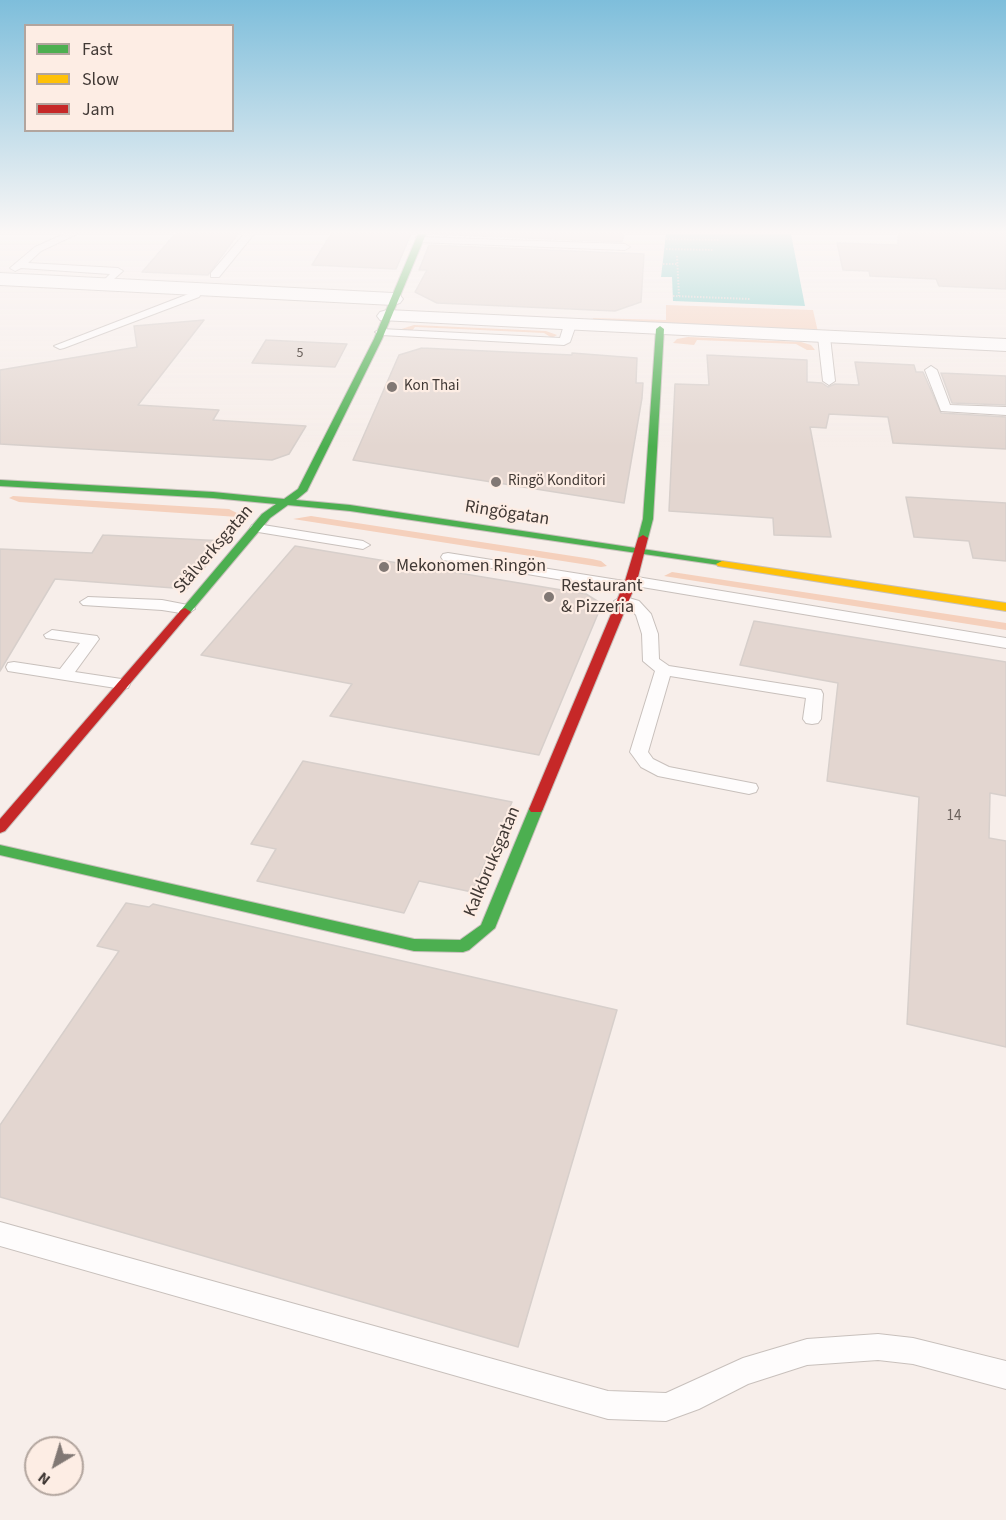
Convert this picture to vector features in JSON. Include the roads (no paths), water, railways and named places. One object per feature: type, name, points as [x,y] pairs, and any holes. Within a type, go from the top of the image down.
[{"type":"street","points":[[313,305],[387,316],[1006,345]]},
{"type":"street","name":"Stålverksgatan","points":[[0,828],[272,511],[302,491],[315,469],[392,305]]},
{"type":"street","name":"Kalkbruksgatan","points":[[0,850],[414,945],[463,946],[487,928],[627,590],[648,519],[660,329]]},
{"type":"street","name":"Ringögatan","points":[[0,483],[287,501],[402,516],[1006,607]]},
{"type":"lane","points":[[60,346],[169,305]]},
{"type":"lane","points":[[824,337],[829,381]]},
{"type":"lane","points":[[931,370],[945,408],[1006,411]]},
{"type":"lane","points":[[257,528],[363,545]]},
{"type":"lane","points":[[448,557],[627,590],[1006,643]]},
{"type":"lane","points":[[627,590],[634,604],[643,614],[650,634],[651,661],[664,670],[815,694],[812,719]]},
{"type":"lane","points":[[88,602],[162,605],[187,609]]},
{"type":"lane","points":[[52,635],[91,639],[64,675]]},
{"type":"lane","points":[[14,667],[122,684]]},
{"type":"lane","points":[[664,670],[639,752],[647,763],[664,772],[749,788]]},
{"type":"lane","points":[[0,1234],[608,1406],[666,1407],[688,1399],[743,1372],[807,1352],[878,1347],[913,1351],[1006,1375]]},
{"type":"place","name":"Kon Thai","points":[[392,387]]},
{"type":"place","name":"Ringö Konditori","points":[[496,482]]},
{"type":"place","name":"Mekonomen Ringön","points":[[384,567]]},
{"type":"place","name":"Restaurant & Pizzeria","points":[[549,597]]}]
